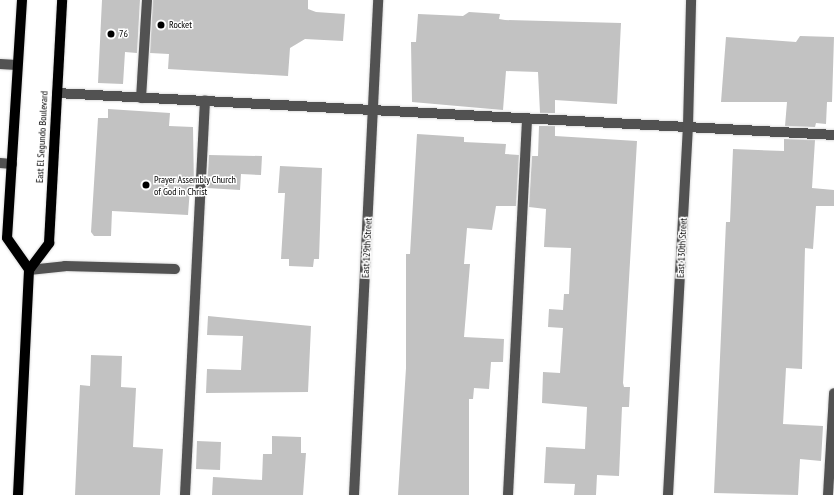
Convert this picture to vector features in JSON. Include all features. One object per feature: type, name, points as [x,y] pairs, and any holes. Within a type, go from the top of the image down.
[{"type":"main road","points":[[18,495],[29,270],[7,238],[22,0]]},
{"type":"main road","name":"East El Segundo Boulevard","points":[[29,270],[49,243],[62,0]]},
{"type":"street","points":[[141,98],[147,0]]},
{"type":"street","name":"East 129th Street","points":[[354,495],[374,110],[378,0]]},
{"type":"street","name":"East 130th Street","points":[[668,495],[688,126],[691,0]]},
{"type":"street","points":[[0,64],[17,65]]},
{"type":"street","points":[[57,93],[834,134]]},
{"type":"street","points":[[185,495],[205,101]]},
{"type":"street","points":[[508,495],[527,118]]},
{"type":"street","points":[[0,163],[12,164]]},
{"type":"street","points":[[29,270],[65,266],[175,269]]},
{"type":"street","points":[[828,495],[834,393]]},
{"type":"building","points":[[102,0],[140,0],[137,53],[125,52],[123,84],[98,83]]},
{"type":"building","points":[[153,0],[308,0],[308,9],[316,12],[345,14],[343,41],[305,39],[290,48],[288,76],[168,69],[169,54],[150,53]]},
{"type":"building","points":[[469,12],[500,14],[499,19],[505,20],[621,23],[617,104],[555,100],[555,113],[540,113],[538,72],[506,71],[503,110],[412,102],[411,42],[416,42],[418,14],[463,16]]},
{"type":"building","points":[[800,36],[834,37],[832,102],[827,102],[826,124],[816,123],[815,127],[785,126],[787,102],[721,102],[726,37],[796,42]]},
{"type":"building","points":[[108,109],[170,113],[169,126],[193,127],[194,188],[190,188],[188,215],[112,211],[111,236],[94,236],[91,232],[98,118],[108,118]]},
{"type":"building","points":[[539,126],[555,126],[555,136],[637,141],[623,383],[624,387],[630,387],[629,407],[622,407],[619,476],[597,475],[596,495],[574,495],[575,484],[544,483],[546,447],[585,449],[587,407],[542,403],[543,372],[560,373],[563,328],[548,327],[549,309],[563,310],[564,294],[569,294],[571,248],[544,247],[546,209],[529,207],[532,156],[538,156]]},
{"type":"building","points":[[417,134],[464,137],[464,142],[506,144],[505,154],[519,155],[516,206],[496,206],[492,230],[467,228],[464,264],[470,264],[464,337],[504,339],[503,362],[491,362],[489,389],[474,388],[473,399],[469,399],[469,495],[398,495],[406,368],[406,254],[410,254]]},
{"type":"building","points":[[784,139],[815,140],[812,188],[834,190],[834,206],[816,206],[813,249],[805,248],[802,369],[786,368],[783,424],[823,426],[821,461],[800,459],[798,495],[714,493],[726,222],[730,222],[733,149],[784,151]]},
{"type":"building","points":[[209,155],[262,156],[261,175],[241,174],[240,190],[207,188]]},
{"type":"building","points":[[280,166],[322,168],[319,259],[314,259],[313,267],[289,266],[289,259],[281,259],[285,193],[278,193]]},
{"type":"building","points":[[208,316],[311,326],[308,392],[206,393],[207,369],[241,370],[243,336],[207,335]]},
{"type":"building","points":[[91,355],[122,356],[121,387],[136,388],[133,447],[163,449],[160,495],[75,495],[80,385],[90,386]]},
{"type":"building","points":[[272,436],[301,437],[301,453],[306,453],[303,495],[212,495],[213,477],[262,480],[263,454],[272,454]]},
{"type":"building","points":[[197,441],[221,442],[220,470],[196,469]]},
{"type":"place","name":"Rocket","points":[[161,25]]},
{"type":"place","name":"76","points":[[111,34]]},
{"type":"place","name":"Prayer Assembly Church of God in Christ","points":[[146,185]]}]
